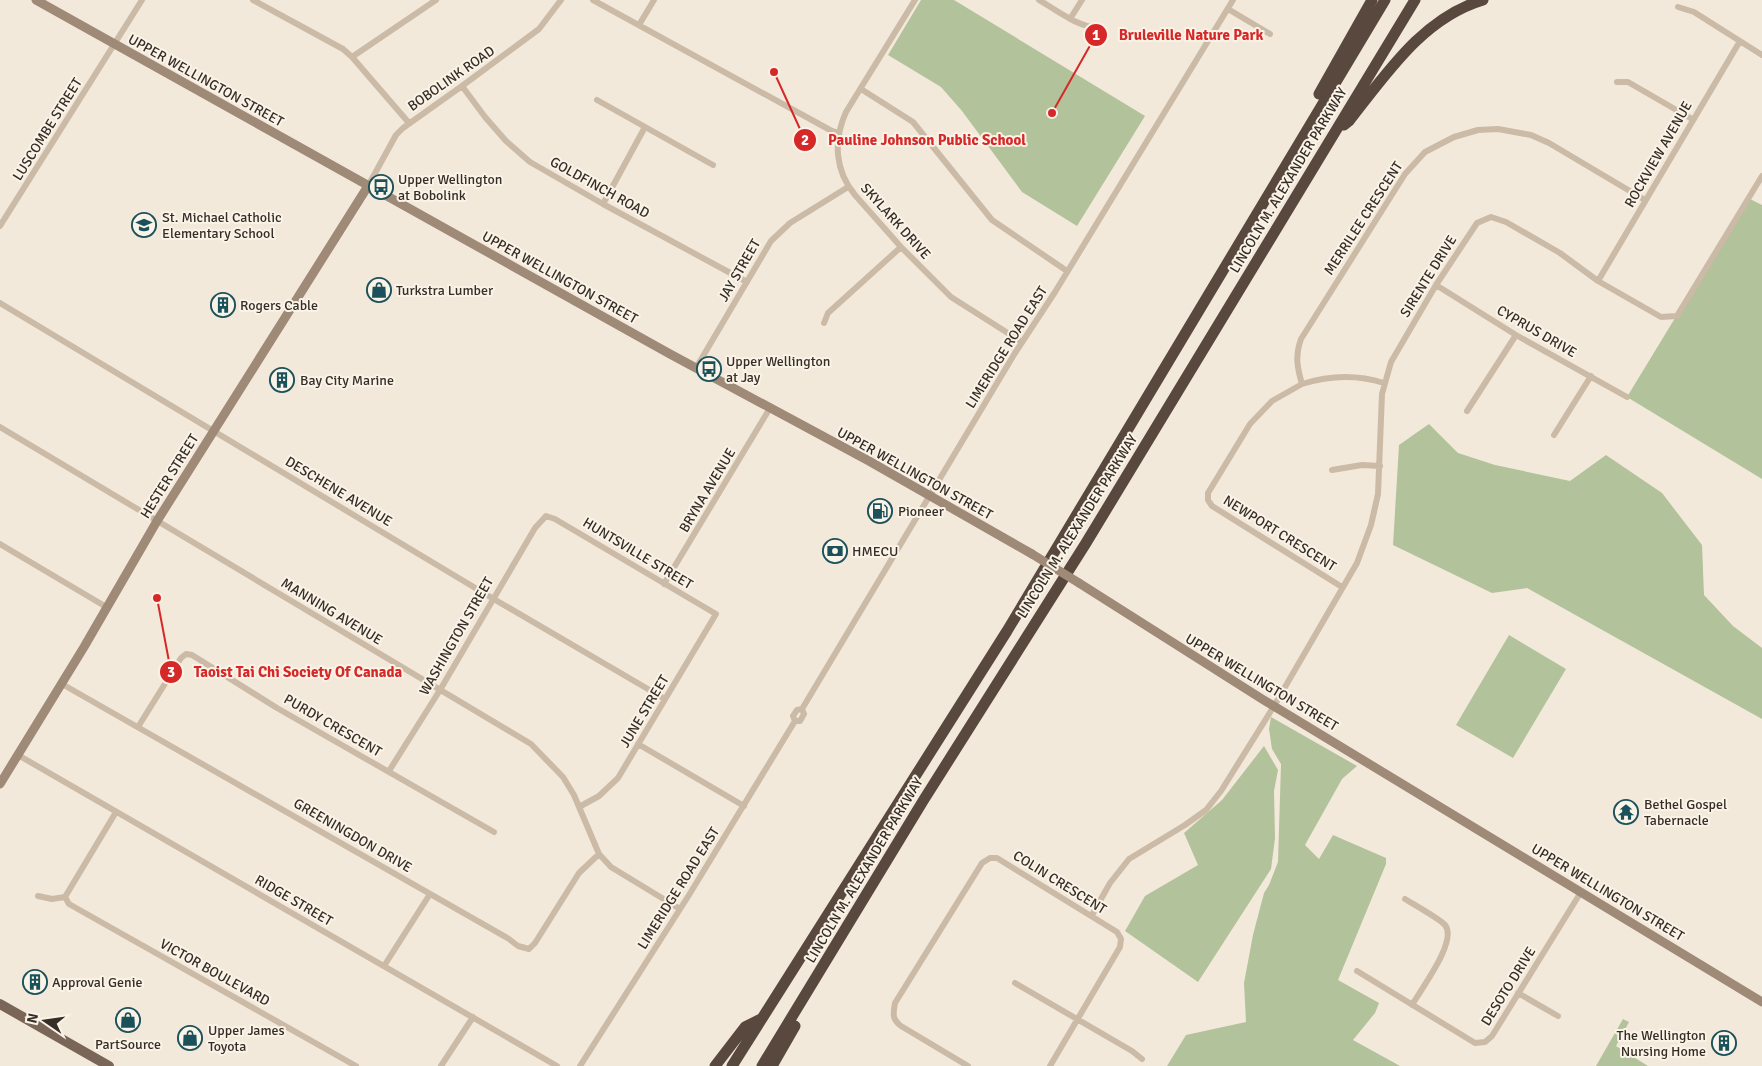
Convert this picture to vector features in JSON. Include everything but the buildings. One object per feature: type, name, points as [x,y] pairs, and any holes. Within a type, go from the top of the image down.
[{"type":"highway","points":[[1282,170],[1289,147],[1372,0]]},
{"type":"highway","name":"LINCOLN M. ALEXANDER PARKWAY","points":[[732,1066],[1007,631],[1384,0]]},
{"type":"highway","name":"LINCOLN M. ALEXANDER PARKWAY","points":[[762,1066],[923,801],[1091,535],[1415,0]]},
{"type":"highway","points":[[1332,135],[1350,121],[1410,46],[1441,20],[1469,4],[1484,0]]},
{"type":"highway","points":[[772,1066],[794,1028],[802,1002]]},
{"type":"highway","points":[[715,1066],[745,1027],[762,1018]]},
{"type":"main road","name":"UPPER WELLINGTON STREET","points":[[36,0],[696,368],[930,495],[1032,554],[1274,706],[1762,1002]]},
{"type":"main road","name":"HESTER STREET","points":[[0,784],[108,608],[128,568],[156,522],[368,186]]},
{"type":"main road","points":[[0,1004],[109,1066]]},
{"type":"street","name":"LUSCOMBE STREET","points":[[0,226],[142,0]]},
{"type":"street","points":[[253,0],[338,45],[352,57],[409,123]]},
{"type":"street","points":[[352,57],[434,0]]},
{"type":"street","name":"BOBOLINK ROAD","points":[[368,186],[396,135],[409,123],[540,29],[561,0]]},
{"type":"street","points":[[593,0],[838,133]]},
{"type":"street","points":[[639,25],[654,0]]},
{"type":"street","name":"SKYLARK DRIVE","points":[[915,0],[846,112],[838,133],[837,155],[848,187],[902,247],[951,297],[1022,342]]},
{"type":"street","points":[[1039,0],[1080,24],[1090,28],[1100,28]]},
{"type":"street","points":[[1070,19],[1082,0]]},
{"type":"street","name":"LIMERIDGE ROAD EAST","points":[[580,1066],[744,806],[795,721],[793,716],[796,710],[802,709],[1022,342],[1233,0]]},
{"type":"street","points":[[1678,7],[1694,12],[1762,55]]},
{"type":"street","points":[[1228,10],[1270,34]]},
{"type":"street","name":"ROCKVIEW AVENUE","points":[[1598,280],[1740,41]]},
{"type":"street","points":[[1617,82],[1628,82],[1692,120]]},
{"type":"street","name":"GOLDFINCH ROAD","points":[[462,86],[485,118],[506,141],[530,162],[747,282]]},
{"type":"street","points":[[861,89],[913,122],[992,220],[1067,271]]},
{"type":"street","points":[[597,100],[713,165]]},
{"type":"street","points":[[603,204],[645,127]]},
{"type":"street","name":"MERRILEE CRESCENT","points":[[1301,384],[1296,358],[1304,334],[1405,174],[1425,152],[1454,136],[1478,130],[1498,129],[1531,134],[1645,200]]},
{"type":"street","name":"SIRENTE DRIVE","points":[[1092,915],[1110,882],[1129,859],[1206,810],[1221,791],[1274,706],[1357,563],[1371,525],[1378,494],[1381,408],[1384,383],[1390,362],[1477,223],[1491,217],[1506,222],[1661,317],[1676,316],[1762,176]]},
{"type":"street","name":"JAY STREET","points":[[696,368],[771,241],[790,223],[848,187]]},
{"type":"street","points":[[824,323],[828,313],[902,247]]},
{"type":"street","name":"CYPRUS DRIVE","points":[[1436,286],[1516,335],[1627,397]]},
{"type":"street","name":"DESCHENE AVENUE","points":[[0,303],[492,598],[665,699]]},
{"type":"street","points":[[1467,411],[1516,335]]},
{"type":"street","name":"NEWPORT CRESCENT","points":[[1342,587],[1212,506],[1208,500],[1208,493],[1250,424],[1272,401],[1301,384],[1325,378],[1344,376],[1384,383]]},
{"type":"street","points":[[1554,435],[1590,376]]},
{"type":"street","name":"BRYNA AVENUE","points":[[664,584],[770,408]]},
{"type":"street","name":"MANNING AVENUE","points":[[0,427],[156,522],[531,744],[563,777],[574,795],[599,854],[611,867],[680,909]]},
{"type":"street","points":[[1332,470],[1362,465],[1380,466]]},
{"type":"street","name":"HUNTSVILLE STREET","points":[[546,516],[555,518],[716,614]]},
{"type":"street","name":"WASHINGTON STREET","points":[[389,771],[440,690],[492,598],[535,528],[546,516]]},
{"type":"street","points":[[0,544],[108,608]]},
{"type":"street","name":"JUNE STREET","points":[[579,807],[599,796],[613,784],[716,614]]},
{"type":"street","name":"PURDY CRESCENT","points":[[138,727],[181,658],[186,654],[192,654],[278,708],[494,832]]},
{"type":"street","name":"GREENINGDON DRIVE","points":[[62,684],[518,946],[529,949],[535,943],[579,873],[599,854]]},
{"type":"street","points":[[638,744],[744,806]]},
{"type":"street","name":"RIDGE STREET","points":[[18,755],[558,1066]]},
{"type":"street","points":[[38,896],[52,899],[65,896],[116,812]]},
{"type":"street","name":"COLIN CRESCENT","points":[[968,1066],[901,1026],[896,1022],[892,1014],[895,1004],[956,905],[982,864],[990,858],[997,858],[1092,915],[1117,932],[1121,939],[1120,947],[1050,1066]]},
{"type":"street","name":"DESOTO DRIVE","points":[[1357,971],[1475,1043],[1485,1042],[1492,1036],[1581,892]]},
{"type":"street","points":[[384,966],[430,894]]},
{"type":"street","name":"VICTOR BOULEVARD","points":[[65,896],[69,904],[356,1066]]},
{"type":"street","points":[[1405,899],[1445,924],[1449,934],[1445,950],[1412,1005]]},
{"type":"street","points":[[1015,983],[1132,1051],[1142,1059]]},
{"type":"street","points":[[1518,993],[1558,1016]]},
{"type":"street","points":[[442,1066],[473,1017]]},
{"type":"green space","points":[[921,0],[954,0],[1145,116],[1077,226],[1022,192],[962,111],[941,87],[888,55]]},
{"type":"green space","points":[[1748,198],[1762,205],[1762,479],[1627,397]]},
{"type":"green space","points":[[1429,424],[1458,453],[1495,465],[1570,481],[1606,455],[1662,493],[1702,545],[1704,595],[1733,626],[1762,648],[1762,719],[1527,588],[1492,593],[1393,545],[1399,445]]},
{"type":"green space","points":[[1509,635],[1566,669],[1513,758],[1456,725]]},
{"type":"green space","points":[[1271,717],[1357,766],[1342,779],[1305,845],[1319,859],[1333,835],[1386,858],[1386,864],[1338,980],[1379,1003],[1375,1013],[1353,1040],[1400,1066],[1167,1066],[1186,1035],[1246,1022],[1244,983],[1253,935],[1264,893],[1278,862],[1281,764],[1272,749],[1269,729]]},
{"type":"green space","points":[[1264,746],[1278,770],[1274,791],[1275,838],[1271,869],[1198,982],[1125,931],[1145,896],[1198,865],[1184,833],[1222,800]]},
{"type":"green space","points":[[1623,1019],[1629,1022],[1616,1046],[1648,1066],[1596,1066]]},
{"type":"place","name":"Pauline Johnson Public School","points":[[774,72]]},
{"type":"place","name":"Bruleville Nature Park","points":[[1052,113]]},
{"type":"place","name":"Upper Wellington at Bobolink","points":[[381,187]]},
{"type":"place","name":"St. Michael Catholic Elementary School","points":[[144,225]]},
{"type":"place","name":"Turkstra Lumber","points":[[379,290]]},
{"type":"place","name":"Rogers Cable","points":[[223,305]]},
{"type":"place","name":"Upper Wellington at Jay","points":[[709,369]]},
{"type":"place","name":"Bay City Marine","points":[[282,380]]},
{"type":"place","name":"Pioneer","points":[[880,511]]},
{"type":"place","name":"HMECU","points":[[835,551]]},
{"type":"place","name":"Taoist Tai Chi Society Of Canada","points":[[157,598]]},
{"type":"place","name":"Bethel Gospel Tabernacle","points":[[1626,812]]},
{"type":"place","name":"Approval Genie","points":[[35,982]]},
{"type":"place","name":"PartSource","points":[[128,1020]]},
{"type":"place","name":"Upper James Toyota","points":[[190,1038]]},
{"type":"place","name":"The Wellington Nursing Home","points":[[1724,1043]]}]
